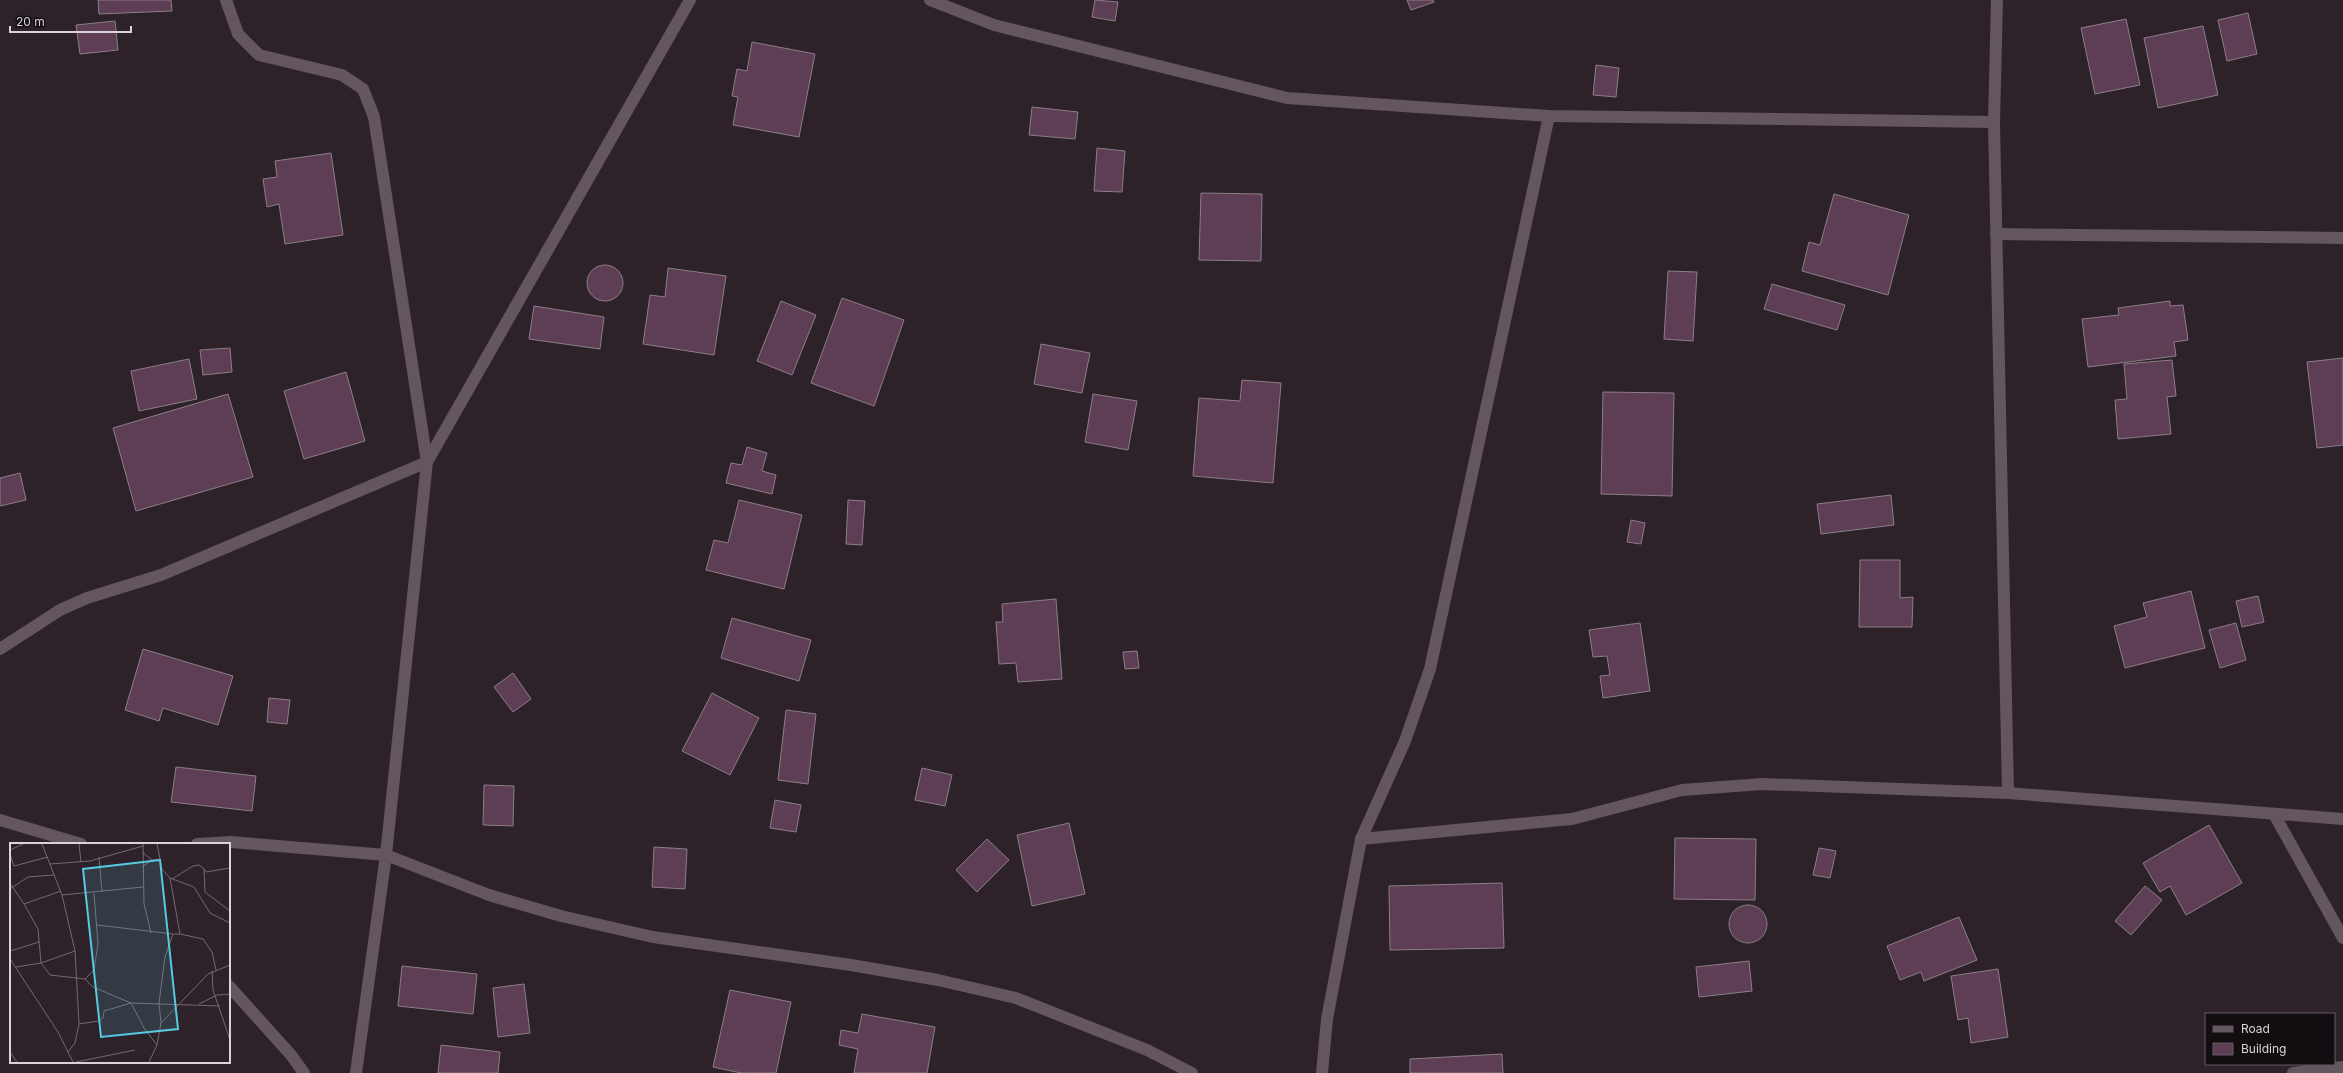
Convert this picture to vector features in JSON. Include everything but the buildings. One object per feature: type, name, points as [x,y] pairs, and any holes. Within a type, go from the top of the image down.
[{"type":"street","points":[[226,0],[238,34],[258,55],[342,75],[362,89],[374,117],[427,462],[386,855],[356,1073]]},
{"type":"street","points":[[0,649],[60,610],[86,598],[161,575],[427,462],[690,0]]},
{"type":"street","points":[[930,0],[994,25],[1287,98],[1549,116],[1994,122]]},
{"type":"street","points":[[1997,0],[1994,122],[2008,793]]},
{"type":"street","points":[[1322,1073],[1326,1019],[1361,839],[1405,741],[1430,669],[1549,116]]},
{"type":"street","points":[[1996,234],[2343,238]]},
{"type":"street","points":[[1361,839],[1572,819],[1682,790],[1746,785],[2008,793],[2343,819]]},
{"type":"street","points":[[2274,814],[2343,938]]},
{"type":"street","points":[[0,820],[79,843]]},
{"type":"street","points":[[214,843],[231,842],[386,855],[490,895],[576,920],[653,937],[851,965],[930,978],[1016,998],[1147,1050],[1192,1073]]},
{"type":"street","points":[[230,987],[292,1055],[304,1073]]},
{"type":"street","points":[[2293,1073],[2343,1067]]}]
